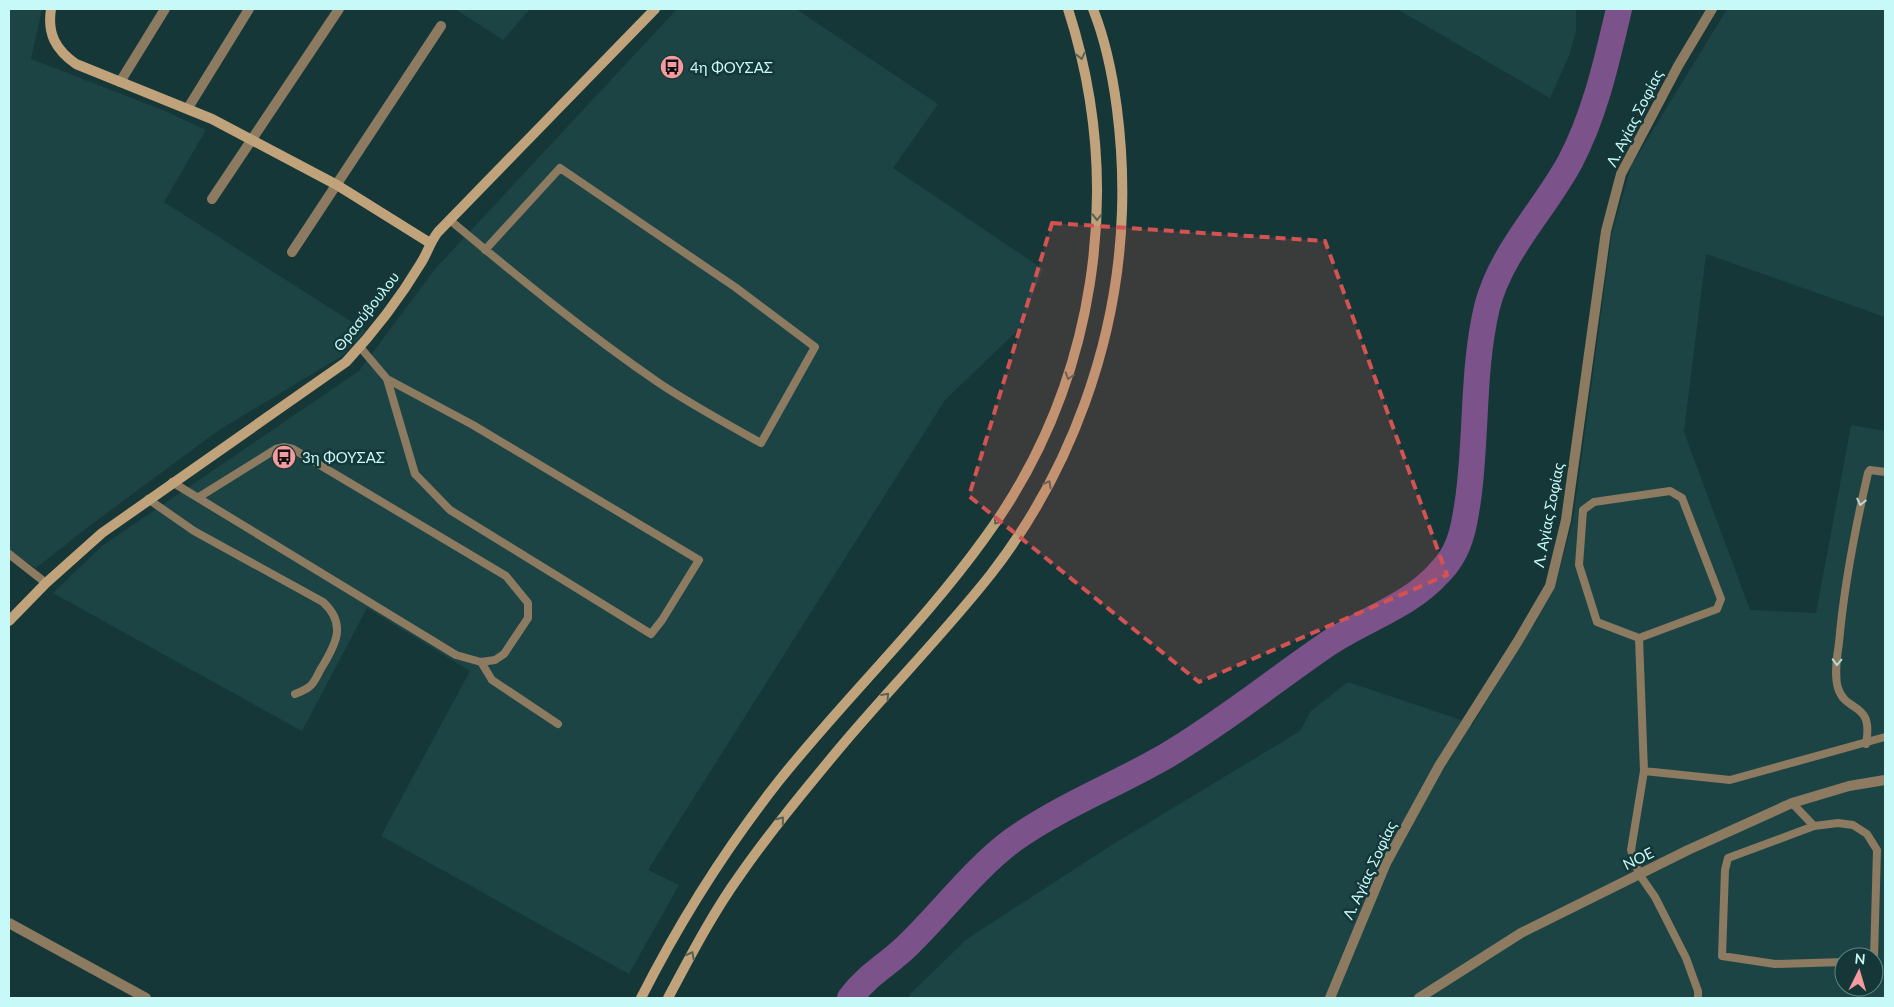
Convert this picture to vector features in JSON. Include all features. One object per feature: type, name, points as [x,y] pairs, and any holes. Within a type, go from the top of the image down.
[{"type":"street","points":[[52,9],[50,31],[58,48],[76,64],[188,108],[252,140],[337,185],[430,243]]},
{"type":"street","points":[[120,82],[166,9]]},
{"type":"street","points":[[188,108],[249,9]]},
{"type":"street","points":[[212,199],[339,9]]},
{"type":"street","name":"Θρασύβουλου","points":[[9,621],[46,583],[102,533],[172,482],[346,362],[360,347],[422,261],[430,243],[655,9]]},
{"type":"street","points":[[641,998],[693,901],[729,848],[785,774],[959,573],[1017,491],[1044,440],[1062,396],[1077,350],[1091,287],[1097,227],[1098,172],[1090,93],[1078,40],[1068,9]]},
{"type":"street","points":[[668,998],[699,940],[738,878],[776,826],[840,748],[991,574],[1030,516],[1070,440],[1090,391],[1104,344],[1121,245],[1123,187],[1119,133],[1110,74],[1093,9]]},
{"type":"street","name":"Λ. Αγίας Σοφίας","points":[[1330,998],[1386,863],[1439,766],[1518,641],[1550,586],[1566,520],[1606,231],[1621,174],[1678,66],[1712,9]]},
{"type":"street","points":[[292,252],[441,26]]},
{"type":"street","name":"NOE","points":[[1419,998],[1521,933],[1639,874],[1792,803],[1848,786],[1885,780]]},
{"type":"street","points":[[9,923],[146,998]]},
{"type":"lane","points":[[451,221],[485,250],[532,289],[659,383],[761,443],[815,347],[736,286],[560,168],[485,250]]},
{"type":"lane","points":[[360,347],[386,379],[415,474],[450,510],[651,634],[672,605],[699,560],[473,424],[386,379]]},
{"type":"lane","points":[[172,482],[456,655],[481,662],[495,660],[504,654],[528,618],[528,603],[506,576],[293,449],[284,446],[276,449],[199,497]]},
{"type":"lane","points":[[1866,744],[1869,728],[1863,712],[1846,700],[1838,688],[1837,662],[1841,614],[1852,546],[1868,473],[1870,470],[1876,469],[1885,472]]},
{"type":"lane","points":[[1670,491],[1682,498],[1720,599],[1720,605],[1717,609],[1639,638],[1597,622],[1579,565],[1583,510],[1594,502],[1670,491]]},
{"type":"lane","points":[[148,499],[194,531],[323,602],[332,610],[337,622],[338,632],[334,648],[310,686],[295,694]]},
{"type":"lane","points":[[9,554],[46,583]]},
{"type":"lane","points":[[1639,638],[1644,771],[1631,850],[1639,874],[1655,897],[1686,958],[1698,991],[1698,998]]},
{"type":"lane","points":[[481,662],[492,680],[558,724]]},
{"type":"lane","points":[[1644,771],[1730,780],[1866,744],[1885,737]]},
{"type":"lane","points":[[1792,803],[1814,826]]},
{"type":"lane","points":[[1834,962],[1775,964],[1722,956],[1725,870],[1728,858],[1814,826],[1838,823],[1853,826],[1867,834],[1877,850],[1874,947]]},
{"type":"highlighted area","points":[[1052,223],[1325,241],[1447,575],[1199,682],[969,496]]},
{"type":"shaded area","points":[[9,9],[42,9],[31,59],[163,110],[206,130],[164,202],[366,331],[342,356],[219,430],[36,568],[9,551]]},
{"type":"shaded area","points":[[455,9],[530,9],[503,40]]},
{"type":"shaded area","points":[[677,9],[796,9],[938,104],[893,168],[1043,269],[1019,329],[945,400],[648,870],[679,885],[629,974],[381,836],[470,671],[367,608],[302,731],[53,593],[102,546],[359,371],[435,269]]},
{"type":"shaded area","points":[[1397,9],[1576,9],[1576,31],[1569,56],[1550,98]]},
{"type":"shaded area","points":[[1727,9],[1885,9],[1885,317],[1706,254],[1684,432],[1750,610],[1816,613],[1851,425],[1885,431],[1885,998],[908,998],[967,939],[1107,848],[1300,731],[1311,711],[1348,682],[1473,724],[1554,590],[1573,520],[1612,233],[1631,166]]},
{"type":"waterway","points":[[850,998],[864,982],[909,944],[972,877],[1013,840],[1069,806],[1147,767],[1187,743],[1326,645],[1414,595],[1427,585],[1447,564],[1455,551],[1467,508],[1473,452],[1479,355],[1487,307],[1502,268],[1560,180],[1579,144],[1599,87],[1619,9]]},
{"type":"place","name":"4η ΦΟΥΣΑΣ","points":[[672,67]]},
{"type":"place","name":"3η ΦΟΥΣΑΣ","points":[[284,457]]}]
